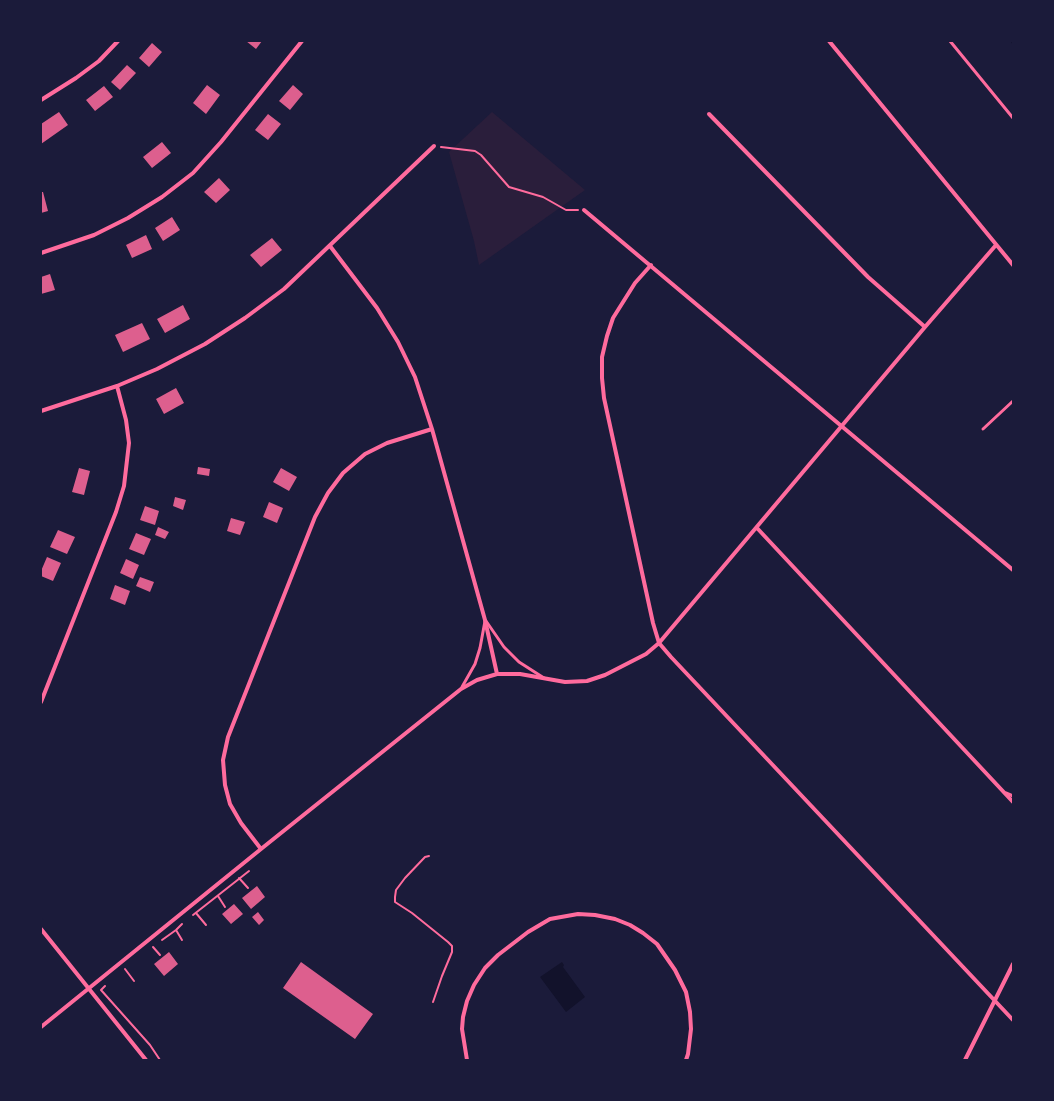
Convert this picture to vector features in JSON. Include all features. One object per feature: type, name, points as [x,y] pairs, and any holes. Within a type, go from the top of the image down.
[{"type":"street","points":[[41,100],[76,78],[98,61],[118,41]]},
{"type":"street","points":[[41,253],[94,235],[128,218],[162,197],[193,172],[221,142],[302,41]]},
{"type":"street","points":[[829,41],[1013,265]]},
{"type":"street","points":[[709,114],[868,277],[925,327]]},
{"type":"street","points":[[41,411],[117,386],[157,370],[205,344],[245,318],[284,289],[434,146]]},
{"type":"street","points":[[584,210],[1013,570]]},
{"type":"street","points":[[41,1027],[461,689],[477,680],[497,674],[520,674],[565,682],[587,681],[605,675],[639,657],[659,643],[996,245]]},
{"type":"street","points":[[330,246],[377,308],[398,342],[415,377],[432,429],[485,620],[497,674]]},
{"type":"street","points":[[651,265],[635,283],[613,318],[602,357],[602,378],[604,398],[653,623],[659,643],[1013,1020]]},
{"type":"street","points":[[41,702],[116,512],[124,486],[129,443],[126,420],[117,386]]},
{"type":"street","points":[[261,849],[241,823],[230,804],[225,785],[223,760],[228,737],[314,517],[328,493],[343,474],[366,454],[387,443],[432,429]]},
{"type":"street","points":[[757,528],[1013,802]]},
{"type":"street","points":[[467,1060],[462,1029],[463,1017],[467,1001],[474,985],[485,968],[498,955],[528,932],[550,919],[578,914],[595,915],[615,919],[644,933],[657,944],[672,966],[686,992],[690,1012],[691,1029],[686,1060]]},
{"type":"street","points":[[41,929],[146,1060]]},
{"type":"street","points":[[965,1060],[1013,964]]},
{"type":"lane","points":[[950,41],[1013,118]]},
{"type":"lane","points":[[982,429],[1013,401]]},
{"type":"lane","points":[[485,620],[504,647],[519,662],[546,679]]},
{"type":"lane","points":[[461,689],[477,658],[485,620]]},
{"type":"lane","points":[[1005,792],[1013,796]]},
{"type":"path","points":[[434,146],[475,151],[481,155],[509,187],[543,197],[566,210],[584,210]]},
{"type":"path","points":[[429,856],[425,857],[396,890],[395,902],[412,913],[452,946],[452,952],[433,1002]]},
{"type":"path","points":[[192,916],[249,871]]},
{"type":"path","points":[[239,878],[248,888]]},
{"type":"path","points":[[218,896],[225,907]]},
{"type":"path","points":[[196,913],[206,925]]},
{"type":"path","points":[[159,942],[176,930],[187,919]]},
{"type":"path","points":[[176,930],[182,940]]},
{"type":"path","points":[[148,950],[156,944]]},
{"type":"path","points":[[153,947],[160,955]]},
{"type":"path","points":[[120,973],[131,965]]},
{"type":"path","points":[[125,970],[134,981]]},
{"type":"path","points":[[109,981],[101,990],[150,1045],[160,1060]]},
{"type":"shaded area","points":[[492,112],[585,190],[479,265],[474,241],[449,152]]},
{"type":"shaded area","points":[[562,962],[564,965],[563,967],[585,997],[566,1012],[540,977]]},
{"type":"building","points":[[246,41],[262,41],[256,49]]},
{"type":"building","points":[[152,43],[162,52],[149,67],[139,58]]},
{"type":"building","points":[[127,65],[136,73],[120,90],[111,82]]},
{"type":"building","points":[[207,85],[220,95],[206,114],[193,103]]},
{"type":"building","points":[[293,85],[303,94],[290,110],[279,101]]},
{"type":"building","points":[[104,86],[113,97],[95,111],[86,100]]},
{"type":"building","points":[[59,112],[68,125],[41,144],[41,124]]},
{"type":"building","points":[[268,114],[281,124],[268,140],[255,130]]},
{"type":"building","points":[[162,142],[171,153],[152,168],[143,157]]},
{"type":"building","points":[[219,178],[230,190],[216,203],[204,192]]},
{"type":"building","points":[[41,192],[43,192],[48,211],[41,213]]},
{"type":"building","points":[[172,217],[180,230],[163,241],[155,228]]},
{"type":"building","points":[[146,235],[152,249],[132,258],[126,245]]},
{"type":"building","points":[[272,238],[282,250],[261,267],[250,255]]},
{"type":"building","points":[[50,274],[55,290],[41,294],[41,277]]},
{"type":"building","points":[[183,305],[190,319],[165,333],[157,319]]},
{"type":"building","points":[[142,323],[150,339],[123,352],[115,335]]},
{"type":"building","points":[[176,388],[184,403],[164,414],[156,399]]},
{"type":"building","points":[[198,467],[210,469],[209,476],[197,474]]},
{"type":"building","points":[[79,468],[90,471],[84,495],[72,492]]},
{"type":"building","points":[[281,468],[297,477],[289,491],[273,482]]},
{"type":"building","points":[[175,497],[186,500],[183,510],[173,506]]},
{"type":"building","points":[[269,502],[283,508],[277,523],[263,517]]},
{"type":"building","points":[[145,506],[159,511],[155,525],[140,520]]},
{"type":"building","points":[[231,518],[245,522],[240,535],[227,531]]},
{"type":"building","points":[[158,527],[169,532],[165,539],[155,535]]},
{"type":"building","points":[[58,530],[75,537],[67,554],[50,547]]},
{"type":"building","points":[[136,533],[151,539],[144,555],[129,549]]},
{"type":"building","points":[[47,557],[61,563],[53,581],[41,576],[41,571]]},
{"type":"building","points":[[126,559],[139,565],[133,579],[120,573]]},
{"type":"building","points":[[140,577],[154,582],[150,592],[136,586]]},
{"type":"building","points":[[115,585],[130,591],[125,605],[110,599]]},
{"type":"building","points":[[257,886],[265,897],[251,909],[242,898]]},
{"type":"building","points":[[234,904],[243,914],[231,924],[222,914]]},
{"type":"building","points":[[258,912],[264,920],[259,925],[252,917]]},
{"type":"building","points":[[169,952],[178,964],[164,976],[154,964]]},
{"type":"building","points":[[301,962],[373,1014],[355,1039],[283,988]]}]
